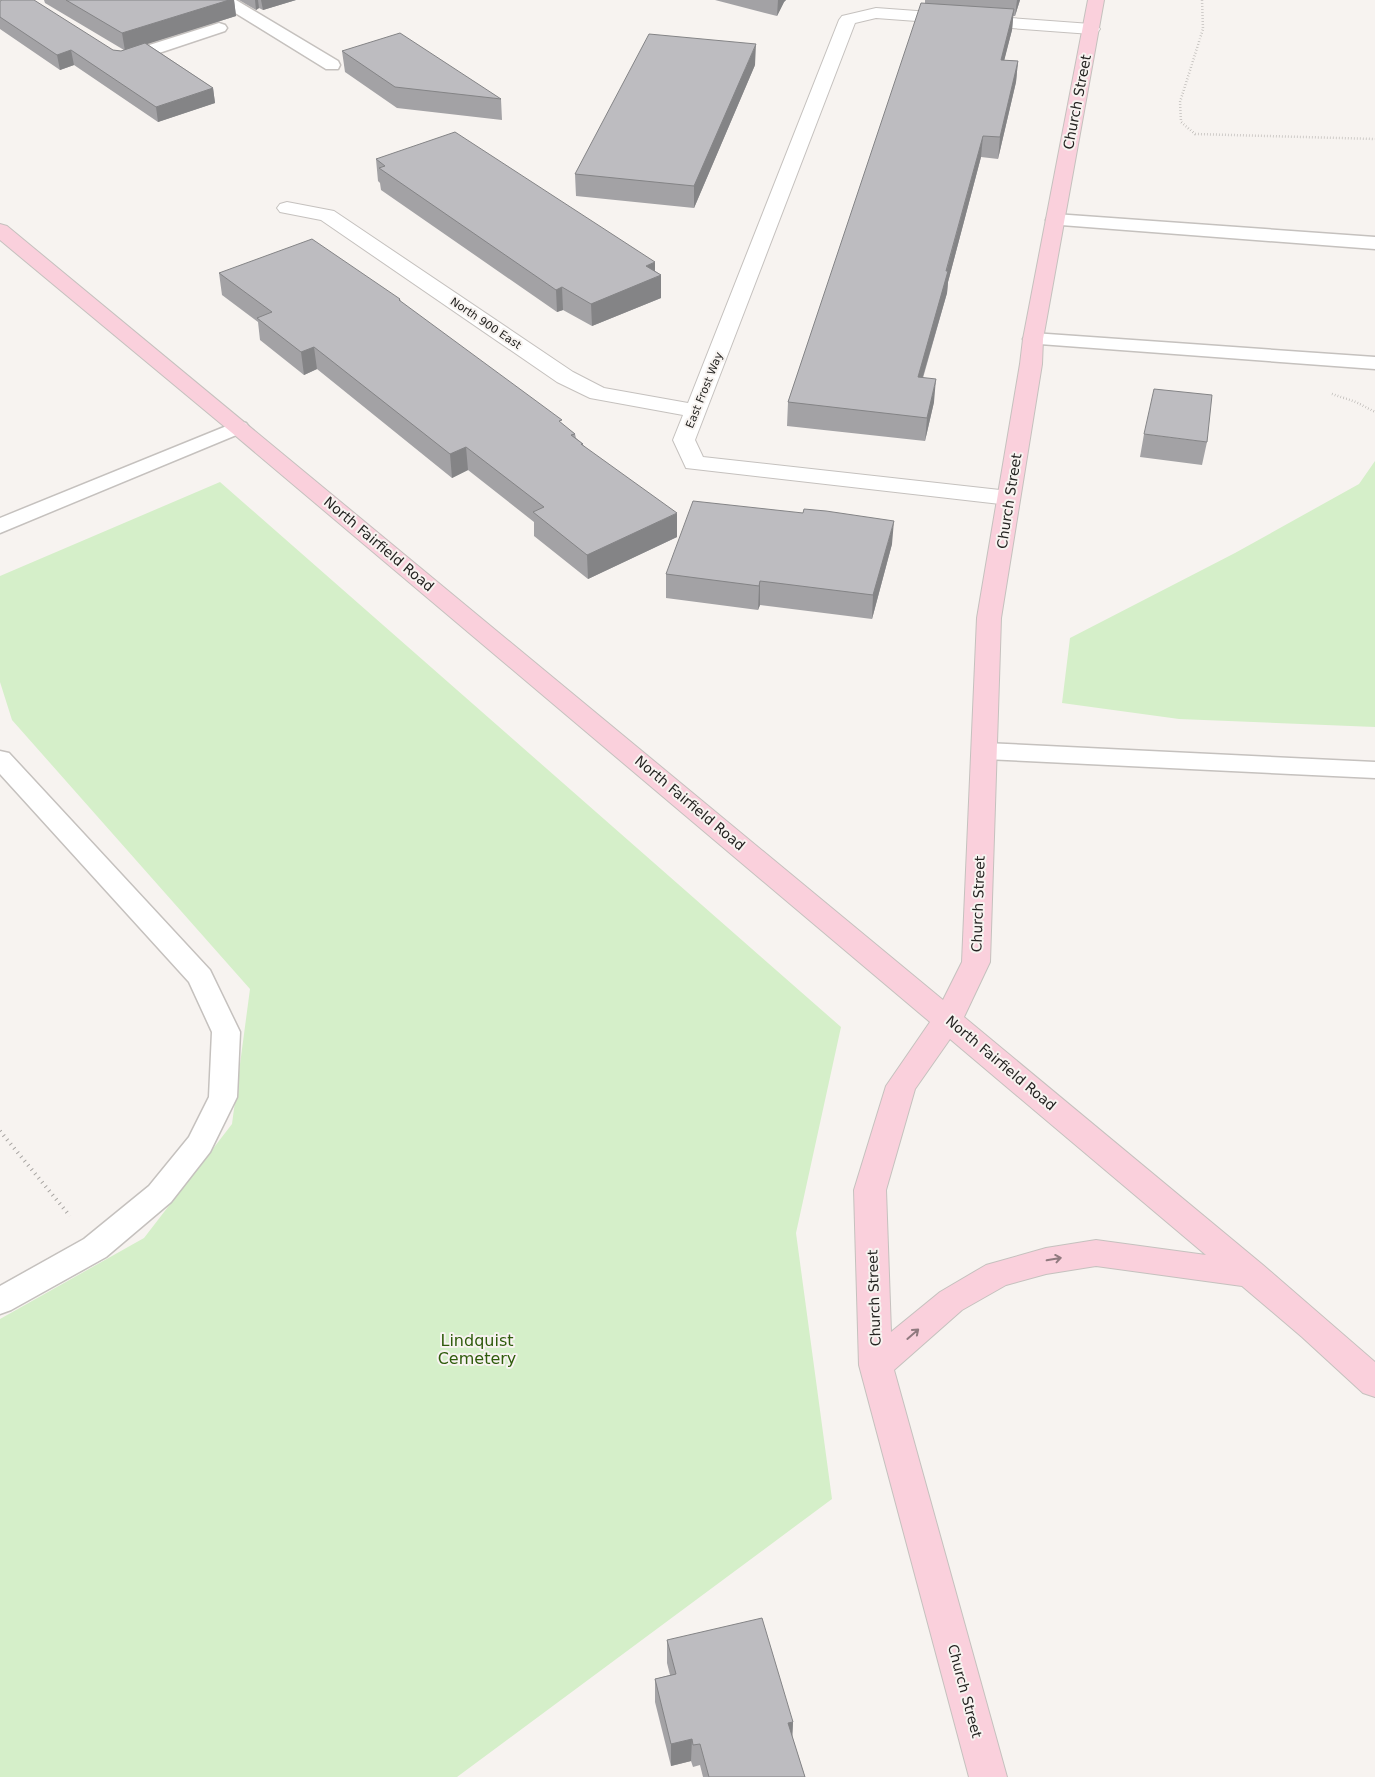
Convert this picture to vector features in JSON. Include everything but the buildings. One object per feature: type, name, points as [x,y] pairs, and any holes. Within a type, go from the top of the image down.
[{"type":"street","name":"Church Street","points":[[988,1777],[876,1365],[870,1190],[901,1086],[948,1019],[976,962],[989,618],[1031,364],[1033,339],[1096,0]]},
{"type":"street","name":"East Frost Way","points":[[1009,498],[694,463],[684,440],[848,20],[876,13],[1091,29]]},
{"type":"street","name":"North 900 East","points":[[287,208],[327,215],[565,377],[598,393],[696,411]]},
{"type":"street","name":"North Fairfield Road","points":[[0,230],[948,1019],[1314,1326],[1375,1383]]},
{"type":"street","points":[[876,1365],[951,1301],[997,1274],[1046,1261],[1096,1253],[1252,1274]]},
{"type":"lane","points":[[225,0],[332,65]]},
{"type":"lane","points":[[108,49],[123,58],[219,28]]},
{"type":"lane","points":[[1055,220],[1375,243]]},
{"type":"lane","points":[[1033,339],[1375,363]]},
{"type":"lane","points":[[0,526],[239,427]]},
{"type":"lane","points":[[984,751],[1375,770]]},
{"type":"lane","points":[[0,759],[200,977],[226,1032],[223,1097],[200,1144],[160,1194],[96,1248],[0,1301]]},
{"type":"path","points":[[1202,0],[1202,29],[1180,102],[1181,122],[1195,134],[1375,139]]},
{"type":"path","points":[[0,1131],[96,1248]]},
{"type":"green space","points":[[1375,461],[1375,727],[1179,719],[1062,703],[1070,638],[1235,553],[1359,484]]},
{"type":"green space","name":"Lindquist Cemetery","points":[[220,482],[841,1027],[796,1233],[832,1499],[457,1777],[0,1777],[0,1319],[144,1238],[232,1124],[250,989],[12,720],[0,682],[0,576]]}]
